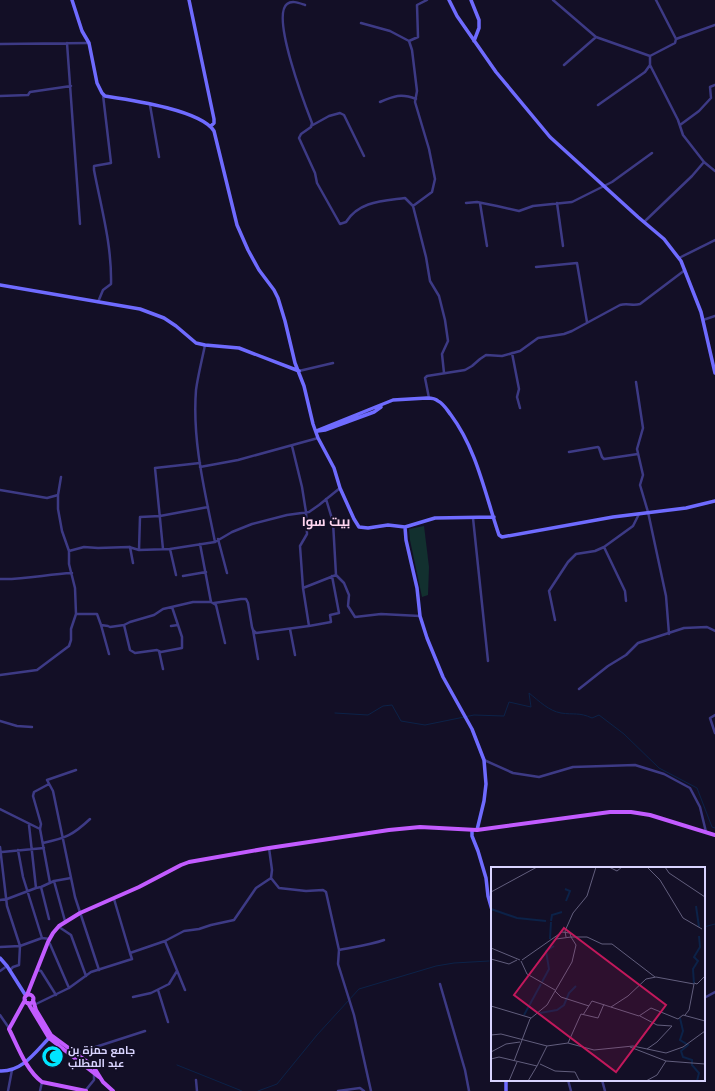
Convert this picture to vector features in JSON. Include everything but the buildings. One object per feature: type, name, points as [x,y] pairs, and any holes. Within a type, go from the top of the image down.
[{"type":"main road","points":[[85,1091],[42,1082],[38,1079],[25,1062],[9,1028],[26,999],[49,940],[59,926],[80,913],[114,899],[181,865],[189,862],[269,848],[420,827],[477,830],[617,812],[650,815],[715,835]]},
{"type":"main road","points":[[26,999],[32,996],[34,1005],[50,1037],[93,1066],[102,1080]]},
{"type":"main road","points":[[26,999],[31,1003],[33,1000]]},
{"type":"main road","points":[[26,999],[50,1037],[114,1091]]},
{"type":"street","points":[[72,0],[82,31],[89,43],[97,83],[103,94],[111,162],[94,166],[111,266],[111,284],[103,290],[98,302]]},
{"type":"street","points":[[189,0],[214,119],[214,123],[211,126]]},
{"type":"street","points":[[409,41],[418,37],[418,5],[427,0]]},
{"type":"street","points":[[449,0],[457,16],[496,72],[550,137],[643,222],[664,239],[679,258],[701,312],[715,373]]},
{"type":"street","points":[[471,0],[479,20],[479,28],[474,41]]},
{"type":"street","points":[[553,0],[596,37],[650,56],[670,47],[675,43],[676,39],[715,25]]},
{"type":"street","points":[[656,0],[676,39]]},
{"type":"street","points":[[305,5],[296,2],[287,4],[284,8],[284,35],[298,86],[312,123],[311,126]]},
{"type":"street","points":[[361,23],[390,31],[409,41],[412,50],[417,91],[415,102],[429,149],[435,179],[432,192],[413,206]]},
{"type":"street","points":[[564,66],[596,37]]},
{"type":"street","points":[[0,44],[89,43]]},
{"type":"street","points":[[68,44],[80,224]]},
{"type":"street","points":[[650,56],[650,65],[680,125],[683,135],[704,162],[715,170]]},
{"type":"street","points":[[598,105],[645,72],[650,65]]},
{"type":"street","points":[[680,125],[699,111],[711,98],[710,87],[715,84]]},
{"type":"street","points":[[0,96],[28,95],[30,92],[71,86]]},
{"type":"street","points":[[103,94],[106,96],[170,108],[211,126],[214,131],[237,224],[248,250],[259,270],[278,298],[295,363],[304,386],[312,421],[318,438],[334,468],[340,488],[359,527],[368,528],[388,525],[405,527],[435,518],[494,517]]},
{"type":"street","points":[[380,102],[392,97],[406,95],[416,99]]},
{"type":"street","points":[[150,105],[159,157]]},
{"type":"street","points":[[364,156],[344,115],[340,113],[329,116],[311,126],[301,134],[299,138],[317,183],[340,224],[346,222],[351,214],[363,206],[376,202],[405,198],[413,206],[426,257],[430,281],[439,296],[445,320],[448,341],[442,354],[444,373]]},
{"type":"street","points":[[466,203],[480,203],[518,212],[533,206],[572,202],[612,182],[652,153]]},
{"type":"street","points":[[643,222],[692,176],[704,162]]},
{"type":"street","points":[[480,203],[487,246]]},
{"type":"street","points":[[557,203],[563,246]]},
{"type":"street","points":[[679,258],[715,240]]},
{"type":"street","points":[[536,267],[577,263],[587,322]]},
{"type":"street","points":[[430,398],[425,378],[427,376],[465,370],[486,355],[502,356],[512,354],[524,349],[541,337],[564,334],[572,331],[620,305],[625,304],[636,306],[685,270]]},
{"type":"street","points":[[0,286],[140,309],[164,318],[196,343],[239,348],[299,371],[332,363]]},
{"type":"street","points":[[703,320],[715,316]]},
{"type":"street","points":[[205,345],[196,389],[197,425],[200,467],[215,542]]},
{"type":"street","points":[[512,354],[519,389],[517,397],[520,408]]},
{"type":"street","points":[[636,382],[643,428],[637,449],[643,475],[640,485],[648,512],[666,596],[669,634]]},
{"type":"street","points":[[316,431],[325,430],[374,412],[383,405],[397,400],[436,399],[442,404],[464,434],[484,485],[499,535],[502,537],[639,513],[686,508],[715,501]]},
{"type":"street","points":[[200,467],[238,460],[318,438]]},
{"type":"street","points":[[292,446],[306,512],[307,534],[300,546],[303,588],[310,626]]},
{"type":"street","points":[[568,452],[598,447],[603,458],[638,454]]},
{"type":"street","points":[[163,549],[155,468],[200,463]]},
{"type":"street","points":[[0,675],[37,670],[69,646],[71,640],[71,629],[76,614],[75,588],[69,551],[62,531],[58,509],[58,495],[61,477]]},
{"type":"street","points":[[69,551],[84,547],[130,547],[139,550],[170,549],[215,542],[252,524],[306,512],[313,509],[340,488]]},
{"type":"street","points":[[0,490],[47,498],[58,495]]},
{"type":"street","points":[[253,630],[259,634],[331,622],[330,616],[339,612],[334,576],[332,522],[326,500]]},
{"type":"street","points":[[139,550],[140,517],[160,516],[208,508]]},
{"type":"street","points":[[555,620],[549,591],[551,586],[576,554],[595,551],[604,547],[633,526],[639,513]]},
{"type":"street","points":[[473,518],[488,661]]},
{"type":"street","points":[[405,527],[406,540],[417,588],[420,616],[426,638],[440,671],[472,729],[484,760],[486,784],[484,801],[477,830]]},
{"type":"street","points":[[218,540],[227,573]]},
{"type":"street","points":[[200,544],[212,602],[216,605],[225,643]]},
{"type":"street","points":[[130,547],[133,563]]},
{"type":"street","points":[[604,547],[625,591],[626,601]]},
{"type":"street","points":[[170,549],[176,575]]},
{"type":"street","points":[[183,576],[206,572]]},
{"type":"street","points":[[0,579],[72,573]]},
{"type":"street","points":[[303,588],[334,576]]},
{"type":"street","points":[[334,576],[344,583],[349,595],[348,606],[355,617],[381,614],[420,616]]},
{"type":"street","points":[[101,625],[110,627],[124,625],[162,610],[193,602],[212,602],[241,598],[246,599],[248,602],[258,659]]},
{"type":"street","points":[[124,625],[130,650],[135,653],[157,650],[161,652],[182,648],[182,637],[172,607]]},
{"type":"street","points":[[76,614],[96,614],[101,625],[109,654]]},
{"type":"street","points":[[170,626],[178,625]]},
{"type":"street","points":[[578,689],[608,666],[626,655],[638,643],[684,628],[707,627],[715,631]]},
{"type":"street","points":[[290,629],[294,655]]},
{"type":"street","points":[[159,651],[163,670]]},
{"type":"street","points":[[715,714],[710,718],[715,733]]},
{"type":"street","points":[[0,721],[17,726],[32,727]]},
{"type":"street","points":[[484,760],[513,773],[539,777],[573,767],[635,765],[664,774],[690,788],[700,806],[706,832]]},
{"type":"street","points":[[76,770],[47,780],[52,786],[71,878],[80,913],[99,970]]},
{"type":"street","points":[[49,784],[34,792],[33,796],[41,824],[40,829],[44,843],[50,883]]},
{"type":"street","points":[[0,809],[40,829]]},
{"type":"street","points":[[44,843],[63,839],[77,831],[90,819]]},
{"type":"street","points":[[29,824],[36,888]]},
{"type":"street","points":[[472,830],[472,836],[486,878],[491,906]]},
{"type":"street","points":[[0,847],[2,852],[7,906],[20,946],[19,965],[10,970]]},
{"type":"street","points":[[2,852],[44,848]]},
{"type":"street","points":[[269,848],[272,870],[271,878],[279,888],[306,891],[323,890],[326,892],[339,950],[338,964],[354,1015],[371,1091]]},
{"type":"street","points":[[18,850],[22,877],[42,938]]},
{"type":"street","points":[[0,876],[4,875]]},
{"type":"street","points":[[0,900],[7,899],[54,881],[71,878]]},
{"type":"street","points":[[130,953],[165,941],[184,931],[199,929],[234,920],[256,888],[271,878]]},
{"type":"street","points":[[54,881],[65,921]]},
{"type":"street","points":[[41,887],[49,919]]},
{"type":"street","points":[[34,1005],[69,988],[92,972],[132,959],[114,899]]},
{"type":"street","points":[[59,926],[71,935],[86,976]]},
{"type":"street","points":[[0,947],[20,946],[42,938],[49,940],[69,988]]},
{"type":"street","points":[[339,950],[363,944],[373,944],[384,940]]},
{"type":"street","points":[[165,941],[185,990]]},
{"type":"street","points":[[0,958],[10,970],[26,999]]},
{"type":"street","points":[[0,971],[7,966]]},
{"type":"street","points":[[37,969],[41,972],[56,995]]},
{"type":"street","points":[[133,997],[158,990],[169,984],[178,971]]},
{"type":"street","points":[[440,984],[465,1070],[469,1091]]},
{"type":"street","points":[[158,990],[168,1022]]},
{"type":"street","points":[[705,997],[715,992]]},
{"type":"street","points":[[0,1015],[9,1028]]},
{"type":"street","points":[[75,1054],[145,1031]]},
{"type":"street","points":[[0,1071],[12,1070],[25,1062],[50,1037]]},
{"type":"street","points":[[8,1091],[12,1070]]},
{"type":"street","points":[[85,1091],[94,1080],[94,1073]]},
{"type":"street","points":[[196,1080],[197,1091]]},
{"type":"street","points":[[568,1081],[571,1091]]},
{"type":"street","points":[[602,1081],[605,1091]]},
{"type":"street","points":[[40,1091],[42,1082]]},
{"type":"street","points":[[338,1091],[360,1088],[364,1091]]},
{"type":"green space","points":[[424,526],[429,567],[428,595],[422,597],[409,529]]},
{"type":"waterway","points":[[335,713],[368,715],[383,706],[392,705],[401,721],[425,725],[474,715],[504,716],[509,702],[531,707],[529,693],[544,705],[557,712],[566,714],[580,714],[592,718],[599,715],[624,734],[659,768],[697,788],[712,827],[715,828]]},
{"type":"waterway","points":[[705,927],[715,924]]},
{"type":"waterway","points":[[258,1091],[277,1084],[317,1035],[359,989],[436,966],[454,963],[489,961]]},
{"type":"waterway","points":[[177,1065],[242,1091]]},
{"type":"place","name":"جامع حمزة بن عبد المطلب","points":[[52,1056]]},
{"type":"district","name":"بيت سوا","points":[[326,521]]}]
